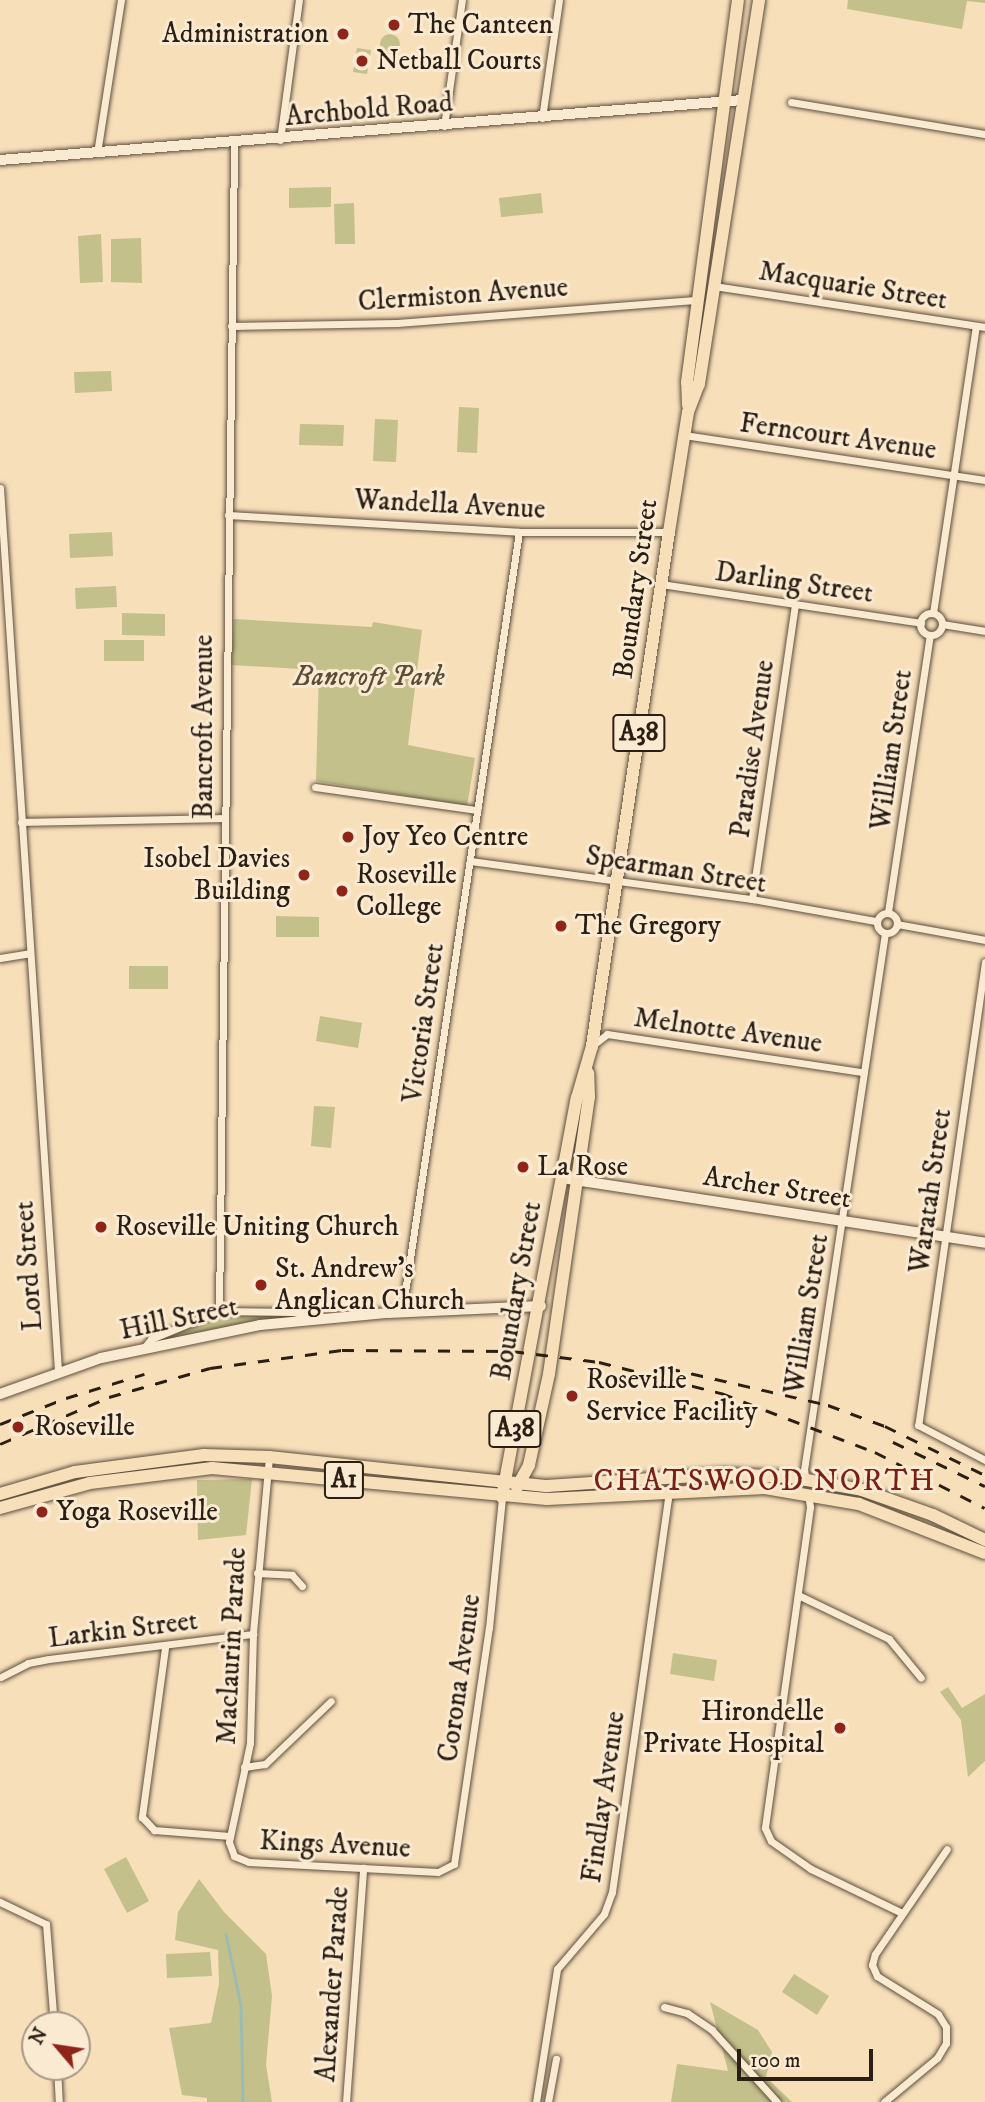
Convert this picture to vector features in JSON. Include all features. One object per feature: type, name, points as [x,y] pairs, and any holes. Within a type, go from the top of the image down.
[{"type":"highway","name":"Boundary Street","points":[[688,412],[687,382],[721,103],[738,0]]},
{"type":"highway","name":"Boundary Street","points":[[503,1490],[541,1306],[577,1098],[592,1046],[684,435],[688,412],[699,384],[759,0]]},
{"type":"highway","name":"Boundary Street","points":[[521,1485],[549,1374],[589,1097],[588,1064]]},
{"type":"highway","name":"A1","points":[[0,1494],[75,1472],[204,1455],[269,1457],[554,1499],[670,1485],[725,1474],[806,1479],[891,1499],[985,1541]]},
{"type":"highway","name":"A1","points":[[0,1508],[90,1483],[212,1468],[503,1490]]},
{"type":"highway","name":"A1","points":[[521,1485],[670,1485],[808,1493],[888,1513],[985,1553]]},
{"type":"highway","name":"A38","points":[[503,1490],[521,1485]]},
{"type":"main road","name":"Archbold Road","points":[[0,160],[234,144],[742,100]]},
{"type":"main road","name":"Archer Street","points":[[562,1178],[985,1243]]},
{"type":"main road","name":"Hill Street","points":[[0,1394],[58,1371],[143,1349],[313,1318],[541,1306]]},
{"type":"street","points":[[97,153],[121,0]]},
{"type":"street","points":[[280,140],[299,0]]},
{"type":"street","points":[[444,126],[462,0]]},
{"type":"street","points":[[542,118],[559,0]]},
{"type":"street","points":[[791,102],[985,134]]},
{"type":"street","name":"Bancroft Avenue","points":[[219,1311],[234,144]]},
{"type":"street","name":"Macquarie Street","points":[[714,286],[981,327]]},
{"type":"street","name":"Clermiston Avenue","points":[[231,326],[397,323],[698,300]]},
{"type":"street","points":[[942,624],[938,632],[930,635],[921,623],[933,613],[954,475],[981,327]]},
{"type":"street","name":"Ferncourt Avenue","points":[[684,435],[985,480]]},
{"type":"street","name":"Lord Street","points":[[0,488],[58,1371]]},
{"type":"street","name":"Wandella Avenue","points":[[228,515],[519,532],[669,532]]},
{"type":"street","name":"Victoria Street","points":[[402,1312],[519,532]]},
{"type":"street","name":"Darling Street","points":[[661,584],[921,623]]},
{"type":"street","name":"Paradise Avenue","points":[[752,899],[795,605]]},
{"type":"street","points":[[933,613],[942,624],[985,631]]},
{"type":"street","name":"William Street","points":[[888,912],[930,635]]},
{"type":"street","points":[[315,787],[477,810]]},
{"type":"street","points":[[21,822],[224,818]]},
{"type":"street","name":"Spearman Street","points":[[470,861],[617,883],[752,899],[876,921]]},
{"type":"street","points":[[897,924],[885,933],[876,921],[888,912],[897,924],[985,940]]},
{"type":"street","name":"William Street","points":[[885,933],[862,1072],[806,1479],[808,1493],[798,1595],[766,1834],[778,1847],[830,1881],[902,1913]]},
{"type":"street","points":[[0,958],[30,953]]},
{"type":"street","name":"Waratah Street","points":[[985,962],[918,1425],[985,1460]]},
{"type":"street","name":"Melnotte Avenue","points":[[592,1046],[607,1034],[862,1072]]},
{"type":"street","points":[[143,1349],[151,1339],[219,1311],[293,1312],[313,1318]]},
{"type":"street","name":"Maclaurin Parade","points":[[230,1836],[250,1743],[257,1573],[269,1457]]},
{"type":"street","name":"Findlay Avenue","points":[[536,2102],[556,1969],[604,1914],[612,1892],[670,1485]]},
{"type":"street","name":"Corona Avenue","points":[[454,1864],[489,1628],[503,1490]]},
{"type":"street","points":[[257,1573],[292,1575],[302,1586]]},
{"type":"street","points":[[798,1595],[889,1639],[921,1678]]},
{"type":"street","name":"Larkin Street","points":[[1,1677],[38,1661],[165,1648],[253,1634]]},
{"type":"street","points":[[165,1648],[142,1817],[154,1830],[230,1836]]},
{"type":"street","points":[[244,1767],[265,1764],[331,1701]]},
{"type":"street","name":"Kings Avenue","points":[[230,1836],[231,1852],[244,1861],[438,1872],[454,1864]]},
{"type":"street","points":[[884,2102],[937,2058],[946,2043],[946,2026],[938,2014],[877,1976],[872,1965],[902,1913],[947,1849]]},
{"type":"street","name":"Alexander Parade","points":[[346,2102],[363,1868]]},
{"type":"street","points":[[0,1902],[46,1924],[53,2011]]},
{"type":"street","points":[[664,2007],[687,2013],[712,2029],[777,2102]]},
{"type":"street","points":[[548,2102],[556,2059]]},
{"type":"street","points":[[57,2081],[58,2102]]},
{"type":"green space","points":[[848,0],[985,0],[985,3],[967,1],[962,29],[847,9]]},
{"type":"green space","points":[[390,34],[397,37],[400,44],[397,51],[390,54],[383,51],[380,44],[383,37]]},
{"type":"green space","name":"Netball Courts","points":[[357,48],[371,50],[367,74],[353,72]]},
{"type":"green space","points":[[331,187],[331,207],[289,208],[289,188]]},
{"type":"green space","points":[[541,193],[543,213],[501,217],[499,198]]},
{"type":"green space","points":[[354,203],[355,244],[335,244],[334,204]]},
{"type":"green space","points":[[101,234],[103,282],[80,283],[78,236]]},
{"type":"green space","points":[[141,238],[142,283],[111,282],[111,239]]},
{"type":"green space","points":[[111,371],[112,391],[75,393],[74,372]]},
{"type":"green space","points":[[459,407],[479,408],[477,453],[457,452]]},
{"type":"green space","points":[[375,419],[398,420],[396,462],[373,461]]},
{"type":"green space","points":[[300,424],[344,425],[343,446],[299,445]]},
{"type":"green space","points":[[112,532],[113,556],[70,558],[69,534]]},
{"type":"green space","points":[[116,586],[117,607],[76,609],[75,588]]},
{"type":"green space","points":[[122,613],[165,614],[165,636],[122,635]]},
{"type":"green space","name":"Bancroft Park","points":[[234,619],[372,627],[373,622],[422,630],[408,745],[475,758],[467,806],[316,781],[319,670],[231,665]]},
{"type":"green space","points":[[104,640],[144,640],[144,661],[104,661]]},
{"type":"green space","points":[[276,916],[319,917],[319,937],[276,937]]},
{"type":"green space","points":[[129,966],[168,966],[168,989],[129,989]]},
{"type":"green space","points":[[320,1016],[362,1023],[358,1048],[316,1041]]},
{"type":"green space","points":[[314,1106],[335,1107],[331,1148],[311,1146]]},
{"type":"green space","points":[[224,1315],[293,1315],[152,1343],[210,1318]]},
{"type":"green space","points":[[252,1479],[246,1535],[198,1540],[197,1480]]},
{"type":"green space","points":[[673,1653],[717,1660],[714,1681],[670,1674]]},
{"type":"green space","points":[[948,1687],[962,1708],[985,1694],[985,1761],[968,1777],[961,1720],[940,1692]]},
{"type":"green space","points":[[126,1857],[149,1901],[127,1913],[104,1869]]},
{"type":"green space","points":[[199,1879],[224,1912],[266,1954],[272,1996],[266,2065],[272,2102],[207,2102],[207,2098],[182,2095],[169,2028],[211,2023],[219,1984],[218,1950],[175,1940],[178,1912]]},
{"type":"green space","points":[[210,1952],[212,1976],[167,1978],[166,1954]]},
{"type":"green space","points":[[794,1974],[829,1996],[817,2015],[782,1992]]},
{"type":"green space","points":[[710,2002],[758,2030],[772,2052],[766,2077],[792,2102],[671,2102],[677,2064],[728,2071]]},
{"type":"waterway","points":[[226,1934],[241,2005],[243,2102]]},
{"type":"railway","points":[[0,1444],[109,1397],[210,1368],[342,1350],[512,1351],[599,1362],[721,1393],[875,1452],[985,1508]]},
{"type":"railway","points":[[668,1368],[828,1405],[885,1426],[985,1475]]},
{"type":"railway","points":[[0,1424],[66,1398],[144,1374]]},
{"type":"railway","points":[[893,1442],[985,1486]]},
{"type":"place","name":"The Canteen","points":[[394,25]]},
{"type":"place","name":"Administration","points":[[343,34]]},
{"type":"place","name":"Netball Courts","points":[[362,61]]},
{"type":"place","name":"Joy Yeo Centre","points":[[348,837]]},
{"type":"place","name":"Isobel Davies Building","points":[[304,875]]},
{"type":"place","name":"Roseville College","points":[[342,891]]},
{"type":"place","name":"The Gregory","points":[[561,926]]},
{"type":"place","name":"La Rose","points":[[523,1167]]},
{"type":"place","name":"Roseville Uniting Church","points":[[101,1227]]},
{"type":"place","name":"St. Andrew's Anglican Church","points":[[261,1285]]},
{"type":"place","name":"Roseville Service Facility","points":[[572,1396]]},
{"type":"place","name":"Roseville","points":[[18,1427]]},
{"type":"place","name":"Yoga Roseville","points":[[42,1512]]},
{"type":"place","name":"Hirondelle Private Hospital","points":[[840,1728]]},
{"type":"district","name":"CHATSWOOD NORTH","points":[[765,1482]]}]
